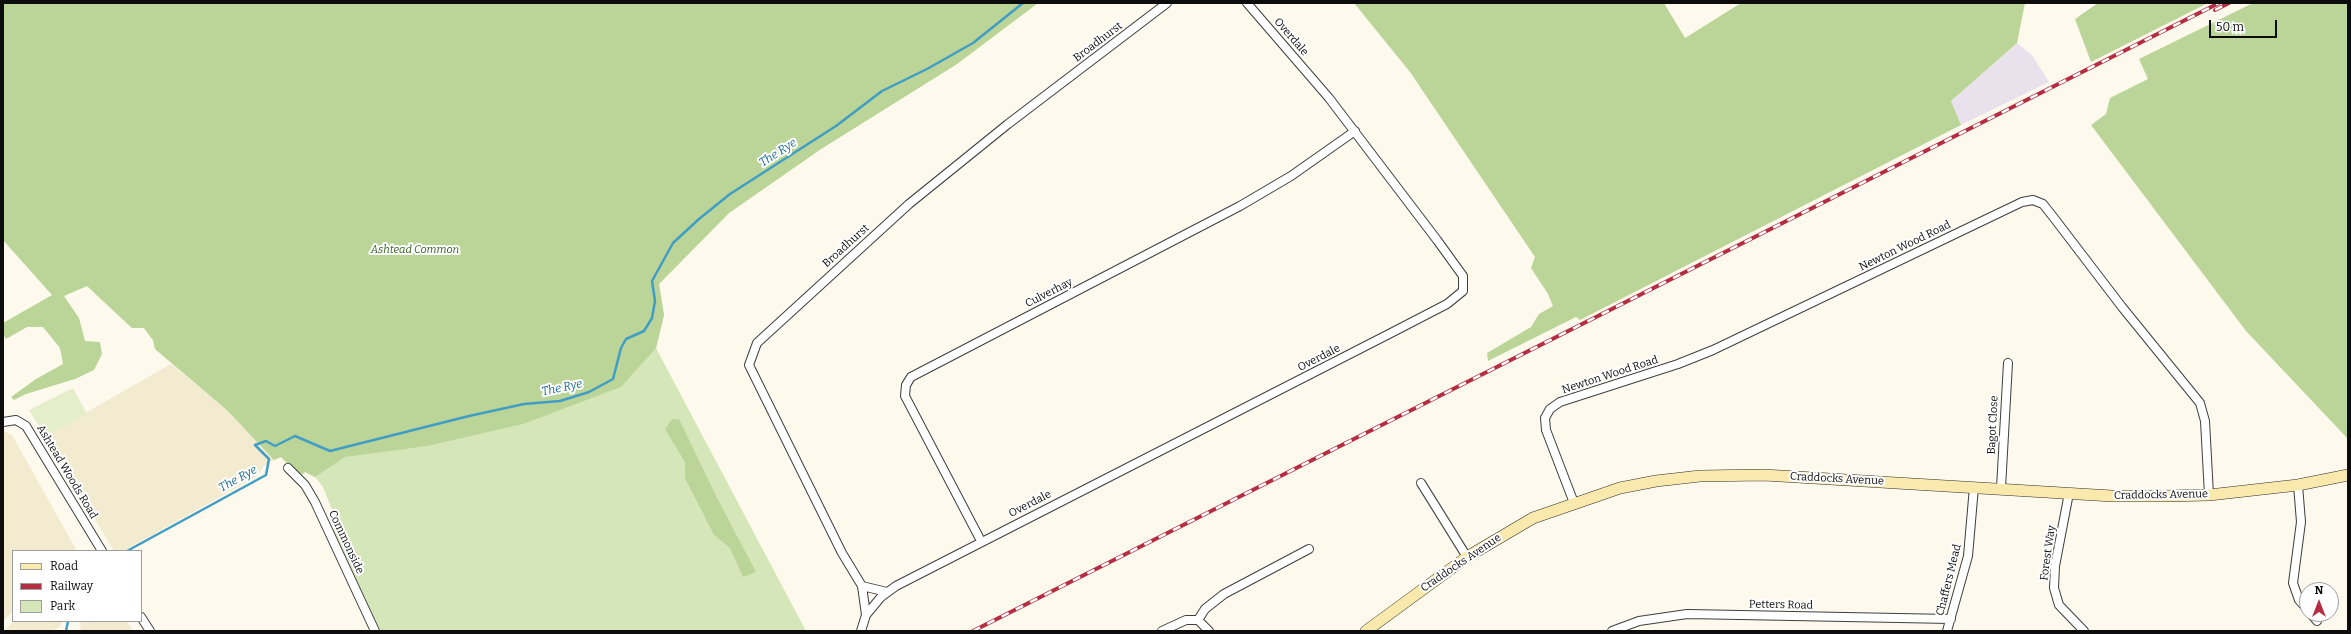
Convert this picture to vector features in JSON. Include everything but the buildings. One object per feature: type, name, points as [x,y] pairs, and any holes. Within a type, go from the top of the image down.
[{"type":"street","name":"Broadhurst","points":[[861,631],[866,615],[862,586],[828,525],[749,365],[756,343],[909,204],[1008,124],[1167,3]]},
{"type":"street","name":"Overdale","points":[[866,615],[886,592],[1389,334],[1458,297],[1463,291],[1463,276],[1355,131],[1247,3]]},
{"type":"street","name":"Culverhay","points":[[981,542],[905,396],[906,385],[911,377],[1240,206],[1291,176],[1355,131]]},
{"type":"street","name":"Newton Wood Road","points":[[1574,502],[1546,430],[1545,418],[1550,409],[1560,402],[1678,364],[1713,350],[2022,202],[2032,200],[2043,204],[2200,403],[2205,421],[2209,494]]},
{"type":"street","name":"Bagot Close","points":[[2001,488],[2008,363]]},
{"type":"street","name":"Ashtead Woods Road","points":[[3,422],[16,420],[26,426],[101,550]]},
{"type":"street","name":"Commonside","points":[[288,468],[305,485],[315,502],[375,631]]},
{"type":"street","name":"Craddocks Avenue","points":[[1366,631],[1467,557],[1533,518],[1574,502],[1620,488],[1656,481],[1728,475],[1793,476],[2069,493],[2165,496],[2209,494],[2298,485],[2348,475]]},
{"type":"street","points":[[1421,483],[1467,557]]},
{"type":"street","points":[[2298,485],[2301,522],[2293,584],[2299,600]]},
{"type":"street","name":"Chaffers Mead","points":[[1948,631],[1968,556],[1974,487]]},
{"type":"street","name":"Forest Way","points":[[2069,493],[2055,566],[2054,588],[2059,605],[2084,631]]},
{"type":"street","points":[[1198,620],[1205,609],[1224,594],[1309,549]]},
{"type":"street","points":[[862,586],[886,592]]},
{"type":"street","name":"Petters Road","points":[[1612,631],[1639,621],[1687,614],[1951,619]]},
{"type":"street","points":[[142,619],[150,631]]},
{"type":"street","points":[[1162,631],[1186,620],[1198,620],[1209,631]]},
{"type":"shaded area","points":[[2017,43],[2032,55],[2049,82],[1961,125],[1951,101]]},
{"type":"shaded area","points":[[171,364],[228,411],[274,460],[264,466],[256,477],[125,550],[113,550],[45,436]]},
{"type":"shaded area","points":[[3,431],[12,435],[76,550],[12,550],[12,612],[3,621]]},
{"type":"shaded area","points":[[13,622],[62,622],[60,627],[52,631],[4,631]]},
{"type":"shaded area","points":[[81,622],[128,622],[133,631],[80,631]]},
{"type":"green space","name":"Ashtead Common","points":[[3,3],[1038,3],[957,64],[821,149],[729,213],[659,284],[664,315],[656,348],[806,631],[380,631],[333,530],[338,525],[323,487],[315,477],[305,472],[300,476],[281,457],[274,460],[228,411],[155,349],[153,340],[144,328],[132,328],[87,286],[56,299],[3,240]]},
{"type":"green space","name":"Ashtead Common","points":[[3,3],[1038,3],[957,64],[821,149],[729,213],[659,284],[664,315],[656,348],[621,387],[523,424],[427,446],[345,457],[315,477],[305,472],[300,476],[281,457],[274,460],[228,411],[155,349],[153,340],[144,328],[132,328],[87,286],[64,296],[79,318],[85,341],[100,342],[102,354],[94,370],[75,379],[26,394],[14,400],[11,397],[36,379],[63,364],[60,348],[43,327],[27,327],[6,339],[3,334],[3,323],[52,295],[3,240]]},
{"type":"green space","points":[[1354,3],[1664,3],[1685,38],[1741,3],[2025,3],[2017,43],[1951,101],[1961,125],[1580,320],[1576,317],[1488,361],[1487,353],[1531,327],[1539,314],[1553,306],[1548,294],[1531,268],[1535,257],[1410,72]]},
{"type":"green space","points":[[2098,3],[2208,3],[2091,62],[2075,19]]},
{"type":"green space","points":[[2253,3],[2348,3],[2348,439],[2246,331],[2091,125],[2106,114],[2110,98],[2148,79],[2139,59]]},
{"type":"green space","points":[[73,388],[87,414],[45,436],[29,410]]},
{"type":"green space","points":[[672,419],[679,419],[717,498],[756,572],[743,577],[730,548],[714,535],[685,478],[685,462],[665,429]]},
{"type":"waterway","name":"The Rye","points":[[129,550],[266,475],[269,459],[255,445],[266,441],[275,446],[295,436],[330,451],[469,416],[524,404],[560,401],[589,392],[613,379],[621,348],[626,339],[644,331],[652,318],[655,301],[652,281],[673,243],[699,219],[730,194],[836,126],[882,91],[927,69],[973,43],[1023,3]]},
{"type":"waterway","name":"The Rye","points":[[66,631],[68,622]]},
{"type":"railway","points":[[973,631],[2219,3]]},
{"type":"railway","points":[[2215,10],[2229,3]]}]
